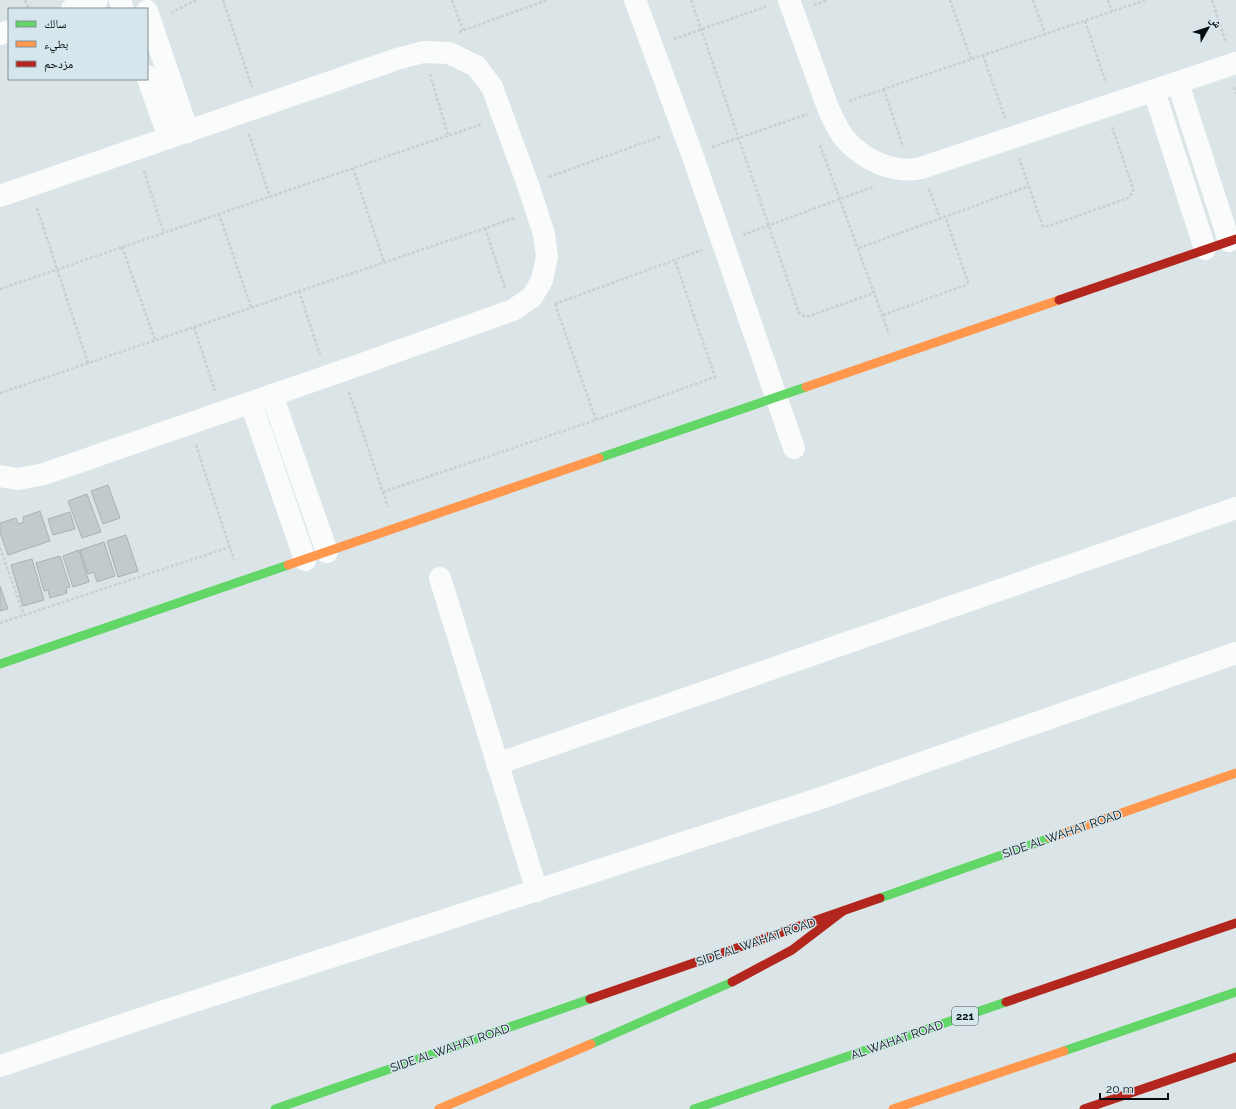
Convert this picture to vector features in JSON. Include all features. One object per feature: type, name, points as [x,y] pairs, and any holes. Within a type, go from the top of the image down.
[{"type":"main road","points":[[0,664],[1232,240]]},
{"type":"main road","name":"SIDE AL WAHAT ROAD","points":[[275,1109],[1236,773]]},
{"type":"main road","points":[[439,1109],[727,985],[792,950],[843,911]]},
{"type":"main road","name":"AL WAHAT ROAD","points":[[694,1109],[1236,924]]},
{"type":"main road","points":[[893,1109],[1236,992]]},
{"type":"main road","points":[[1084,1109],[1236,1057]]},
{"type":"street","points":[[75,8],[97,0]]},
{"type":"street","points":[[635,0],[724,242],[794,448]]},
{"type":"street","points":[[789,0],[818,111],[836,125],[846,140],[860,153],[876,162],[908,169],[1012,138],[1234,64]]},
{"type":"street","points":[[148,14],[179,135]]},
{"type":"street","points":[[0,196],[397,59],[423,52],[449,53],[476,66],[492,88],[528,185],[544,234],[547,257],[542,280],[532,297],[513,310],[334,374],[44,474],[18,479],[0,476]]},
{"type":"street","points":[[148,78],[179,135]]},
{"type":"street","points":[[1178,83],[1232,240]]},
{"type":"street","points":[[1154,91],[1205,249]]},
{"type":"street","points":[[272,395],[327,552]]},
{"type":"street","points":[[250,403],[305,560]]},
{"type":"street","points":[[497,764],[1236,508]]},
{"type":"street","points":[[440,578],[537,891]]},
{"type":"street","points":[[0,1066],[821,798],[1236,653]]},
{"type":"path","points":[[148,14],[196,0]]},
{"type":"path","points":[[223,0],[270,196]]},
{"type":"path","points":[[452,0],[463,30]]},
{"type":"path","points":[[449,53],[451,40],[456,33],[546,0]]},
{"type":"path","points":[[691,0],[799,313],[804,316],[809,316],[874,293]]},
{"type":"path","points":[[652,47],[770,6],[768,0]]},
{"type":"path","points":[[950,0],[971,58]]},
{"type":"path","points":[[1033,0],[1045,34]]},
{"type":"path","points":[[1108,0],[1112,12]]},
{"type":"path","points":[[692,154],[971,58],[1146,0]]},
{"type":"path","points":[[1212,0],[1234,64]]},
{"type":"path","points":[[983,55],[1028,186],[1042,224],[1046,227],[1128,198],[1131,195],[1133,188],[1085,21]]},
{"type":"path","points":[[423,52],[448,135]]},
{"type":"path","points":[[884,89],[908,169],[940,218]]},
{"type":"path","points":[[806,107],[818,111]]},
{"type":"path","points":[[811,121],[818,111]]},
{"type":"path","points":[[0,289],[503,116]]},
{"type":"path","points":[[528,185],[683,128]]},
{"type":"path","points":[[819,142],[897,355]]},
{"type":"path","points":[[137,149],[164,233]]},
{"type":"path","points":[[353,168],[384,262]]},
{"type":"path","points":[[532,297],[546,305],[555,304],[840,199],[884,182],[889,176],[908,169]]},
{"type":"path","points":[[30,186],[88,363]]},
{"type":"path","points":[[859,248],[1028,186]]},
{"type":"path","points":[[0,393],[536,211]]},
{"type":"path","points":[[219,214],[251,307]]},
{"type":"path","points":[[883,315],[966,286],[968,282],[945,216]]},
{"type":"path","points":[[485,228],[513,310]]},
{"type":"path","points":[[122,247],[155,340]]},
{"type":"path","points":[[383,492],[715,378],[675,260]]},
{"type":"path","points":[[299,291],[383,492],[395,528]]},
{"type":"path","points":[[555,304],[596,420]]},
{"type":"path","points":[[194,327],[222,412]]},
{"type":"path","points":[[189,424],[241,581]]},
{"type":"path","points":[[0,623],[230,547]]},
{"type":"path","points":[[0,548],[24,615]]},
{"type":"building","points":[[108,485],[120,518],[103,524],[91,491]]},
{"type":"building","points":[[87,494],[101,532],[82,538],[68,501]]},
{"type":"building","points":[[40,511],[50,541],[8,555],[0,533],[0,523],[16,518],[18,524],[24,522],[23,517]]},
{"type":"building","points":[[70,512],[75,529],[53,535],[48,519]]},
{"type":"building","points":[[126,535],[138,571],[118,577],[107,541]]},
{"type":"building","points":[[104,542],[115,576],[97,582],[94,572],[88,574],[80,550]]},
{"type":"building","points":[[79,550],[89,582],[73,587],[63,556]]},
{"type":"building","points":[[60,556],[70,587],[66,588],[67,593],[50,598],[48,590],[44,591],[36,563]]},
{"type":"building","points":[[32,559],[44,600],[23,606],[11,565]]},
{"type":"building","points":[[0,586],[8,609],[0,611]]},
{"type":"traffic: fast","points":[[599,458],[806,387]]},
{"type":"traffic: fast","points":[[0,664],[288,565]]},
{"type":"traffic: fast","points":[[880,898],[1050,838]]},
{"type":"traffic: fast","points":[[591,1044],[732,982]]},
{"type":"traffic: fast","points":[[1064,1051],[1236,992]]},
{"type":"traffic: fast","points":[[275,1109],[590,999]]},
{"type":"traffic: fast","points":[[694,1109],[1006,1002]]},
{"type":"traffic: slow","points":[[806,387],[1059,300]]},
{"type":"traffic: slow","points":[[288,565],[599,458]]},
{"type":"traffic: slow","points":[[1050,838],[1236,773]]},
{"type":"traffic: slow","points":[[439,1109],[591,1044]]},
{"type":"traffic: slow","points":[[893,1109],[1064,1051]]},
{"type":"traffic: jam","points":[[1059,300],[1236,239]]},
{"type":"traffic: jam","points":[[590,999],[880,898]]},
{"type":"traffic: jam","points":[[732,982],[792,950],[843,911]]},
{"type":"traffic: jam","points":[[1006,1002],[1236,923]]},
{"type":"traffic: jam","points":[[1084,1109],[1236,1057]]}]
